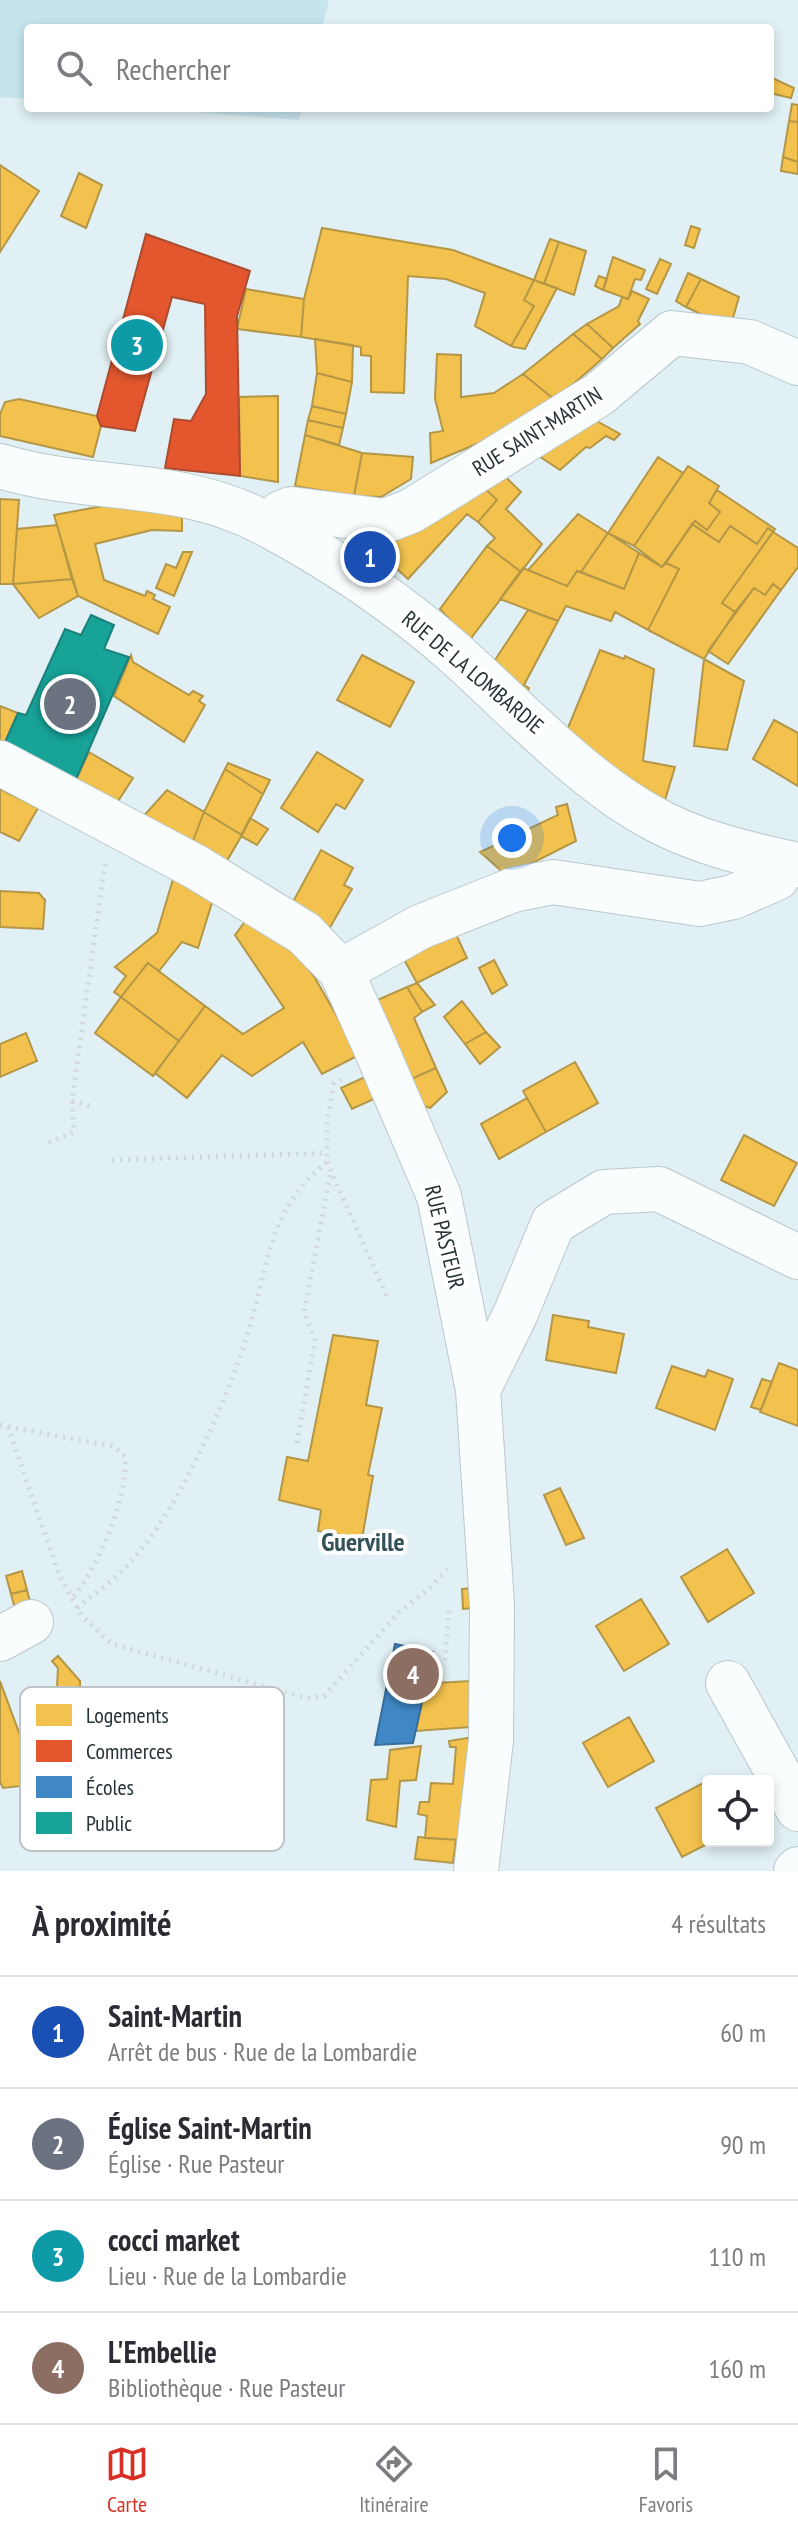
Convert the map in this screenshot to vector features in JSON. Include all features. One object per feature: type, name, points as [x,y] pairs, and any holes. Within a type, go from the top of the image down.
[{"type":"street","name":"RUE SAINT-MARTIN","points":[[272,526],[281,513],[291,509],[385,521],[411,511],[598,395],[672,333],[750,342],[786,351]]},
{"type":"street","name":"RUE DE LA LOMBARDIE","points":[[0,466],[216,500],[272,526],[381,596],[447,646],[617,796],[649,817],[685,833],[790,863]]},
{"type":"street","name":"RUE PASTEUR","points":[[0,763],[196,867],[304,933],[341,971],[439,1196],[478,1390],[492,1605],[491,1740],[476,1871]]},
{"type":"street","points":[[341,971],[420,927],[513,890],[553,882],[700,904],[733,897],[777,878],[790,863]]},
{"type":"street","points":[[478,1390],[515,1315],[553,1223],[604,1192],[659,1189],[798,1257]]},
{"type":"street","points":[[728,1683],[798,1809]]},
{"type":"path","points":[[49,1143],[74,1132],[72,1101],[111,822]]},
{"type":"path","points":[[380,1059],[334,1083],[327,1122],[327,1162],[387,1297]]},
{"type":"path","points":[[72,1101],[90,1106]]},
{"type":"path","points":[[112,1160],[327,1153]]},
{"type":"path","points":[[77,1608],[121,1573],[143,1546],[185,1480],[220,1409],[246,1338],[280,1214],[302,1182],[327,1162]]},
{"type":"path","points":[[297,1443],[315,1340],[304,1312],[331,1171]]},
{"type":"path","points":[[0,1425],[112,1446],[125,1456],[127,1477],[91,1571],[72,1598],[16,1631]]},
{"type":"path","points":[[8,1427],[59,1575],[77,1608],[112,1644],[277,1687]]},
{"type":"path","points":[[284,1689],[315,1697],[324,1696],[399,1612],[430,1588],[451,1564],[450,1578]]},
{"type":"path","points":[[430,1664],[445,1661],[449,1606]]},
{"type":"shaded area","points":[[0,0],[329,0],[323,24],[24,24],[24,99],[0,97]]},
{"type":"shaded area","points":[[196,112],[301,112],[299,120]]},
{"type":"building: Logements","points":[[774,79],[794,88],[791,98],[774,94]]},
{"type":"building: Logements","points":[[792,104],[798,105],[798,122],[789,121]]},
{"type":"building: Logements","points":[[789,121],[798,122],[798,162],[783,157]]},
{"type":"building: Logements","points":[[783,157],[798,162],[798,174],[781,171]]},
{"type":"building: Logements","points":[[0,165],[39,191],[0,252]]},
{"type":"building: Logements","points":[[79,173],[102,185],[86,228],[61,216]]},
{"type":"building: Logements","points":[[691,226],[700,229],[694,248],[685,245]]},
{"type":"building: Logements","points":[[322,228],[453,250],[534,280],[524,300],[534,306],[511,346],[475,326],[485,293],[446,279],[408,276],[404,393],[371,392],[371,356],[361,355],[361,347],[301,337],[304,299]]},
{"type":"building: Logements","points":[[550,239],[559,242],[544,284],[534,280]]},
{"type":"building: Logements","points":[[559,242],[586,251],[574,295],[544,284]]},
{"type":"building: Logements","points":[[613,257],[645,270],[641,280],[635,279],[628,299],[603,290]]},
{"type":"building: Logements","points":[[660,259],[671,264],[657,294],[646,289]]},
{"type":"building: Logements","points":[[688,273],[701,279],[686,307],[676,301]]},
{"type":"building: Logements","points":[[599,276],[607,279],[603,290],[595,286]]},
{"type":"building: Logements","points":[[701,279],[739,297],[730,328],[686,307]]},
{"type":"building: Logements","points":[[534,280],[557,288],[525,349],[514,347],[511,346],[534,306],[524,300]]},
{"type":"building: Logements","points":[[246,289],[304,299],[301,337],[237,329]]},
{"type":"building: Logements","points":[[632,291],[649,299],[638,321],[640,324],[613,348],[587,324],[619,306],[622,297],[628,299]]},
{"type":"building: Logements","points":[[587,324],[613,348],[602,359],[573,334]]},
{"type":"building: Logements","points":[[573,334],[602,359],[555,400],[523,374]]},
{"type":"building: Logements","points":[[315,339],[353,345],[352,382],[317,373]]},
{"type":"building: Logements","points":[[437,354],[461,355],[461,397],[494,393],[523,374],[555,400],[479,443],[431,463],[430,433],[443,431],[435,399]]},
{"type":"building: Logements","points":[[317,373],[352,382],[346,414],[312,406]]},
{"type":"building: Logements","points":[[278,396],[278,482],[240,476],[239,397]]},
{"type":"building: Logements","points":[[19,399],[97,416],[101,426],[93,457],[0,436],[0,414],[5,402]]},
{"type":"building: Logements","points":[[312,406],[346,414],[343,428],[308,420]]},
{"type":"building: Logements","points":[[586,415],[620,434],[614,440],[606,436],[590,448],[586,447],[560,470],[527,448]]},
{"type":"building: Logements","points":[[308,420],[343,428],[339,445],[305,435]]},
{"type":"building: Logements","points":[[305,435],[362,453],[354,496],[295,486]]},
{"type":"building: Logements","points":[[362,453],[413,457],[411,479],[381,497],[354,496]]},
{"type":"building: Logements","points":[[658,457],[683,473],[634,546],[608,533]]},
{"type":"building: Logements","points":[[494,466],[521,492],[506,509],[542,544],[521,572],[487,546],[495,538],[478,522],[497,500],[479,483]]},
{"type":"building: Logements","points":[[688,466],[719,486],[709,503],[720,512],[707,530],[695,521],[662,567],[634,546]]},
{"type":"building: Logements","points":[[479,483],[497,500],[478,522],[467,514],[408,579],[381,554],[427,512]]},
{"type":"building: Logements","points":[[717,490],[775,529],[773,532],[768,528],[757,544],[730,526],[719,542],[692,524],[695,521],[707,530],[720,512],[709,503]]},
{"type":"building: Logements","points":[[0,499],[19,500],[13,584],[0,584]]},
{"type":"building: Logements","points":[[108,505],[182,513],[182,531],[152,530],[95,544],[104,580],[145,596],[147,591],[155,595],[153,599],[170,607],[158,634],[78,596],[54,515]]},
{"type":"building: Logements","points":[[578,514],[608,533],[581,572],[577,571],[567,586],[528,570]]},
{"type":"building: Logements","points":[[692,524],[719,542],[730,526],[757,544],[768,528],[773,532],[722,603],[735,612],[704,659],[648,630],[679,569],[666,563]]},
{"type":"building: Logements","points":[[57,525],[72,579],[13,584],[17,529]]},
{"type":"building: Logements","points":[[773,532],[798,548],[798,567],[781,590],[773,584],[765,595],[754,588],[735,612],[722,603]]},
{"type":"building: Logements","points":[[608,533],[639,553],[624,589],[581,572]]},
{"type":"building: Logements","points":[[487,546],[521,572],[469,641],[440,609]]},
{"type":"building: Logements","points":[[183,552],[192,552],[174,596],[156,588],[166,564],[176,568]]},
{"type":"building: Logements","points":[[639,553],[662,567],[666,563],[679,569],[648,630],[615,612],[611,621],[566,606],[558,621],[500,599],[523,568],[567,586],[577,571],[624,589]]},
{"type":"building: Logements","points":[[72,579],[78,596],[39,618],[13,584]]},
{"type":"building: Logements","points":[[773,584],[781,590],[728,664],[708,651],[754,588],[765,595]]},
{"type":"building: Logements","points":[[528,610],[558,621],[524,685],[529,688],[524,697],[491,666]]},
{"type":"building: Logements","points":[[600,650],[624,659],[625,656],[654,669],[643,761],[675,767],[665,800],[608,774],[565,735]]},
{"type":"building: Logements","points":[[131,655],[133,662],[189,695],[193,691],[203,696],[199,701],[205,705],[184,742],[114,696]]},
{"type":"building: Logements","points":[[362,655],[414,682],[390,727],[337,700]]},
{"type":"building: Logements","points":[[704,659],[744,681],[727,750],[694,746]]},
{"type":"building: Logements","points":[[0,706],[18,713],[2,749],[0,747]]},
{"type":"building: Logements","points":[[774,720],[798,733],[798,786],[753,759]]},
{"type":"building: Logements","points":[[89,752],[133,778],[115,806],[74,784]]},
{"type":"building: Logements","points":[[317,752],[363,780],[345,809],[336,804],[318,832],[281,808]]},
{"type":"building: Logements","points":[[228,763],[270,780],[263,794],[225,769]]},
{"type":"building: Logements","points":[[225,769],[263,794],[242,835],[204,812]]},
{"type":"building: Logements","points":[[0,789],[38,808],[19,841],[0,832]]},
{"type":"building: Logements","points":[[167,790],[204,812],[189,851],[140,820]]},
{"type":"building: Logements","points":[[567,804],[576,841],[507,876],[480,852],[558,815],[556,807]]},
{"type":"building: Logements","points":[[204,812],[242,835],[221,871],[189,851]]},
{"type":"building: Logements","points":[[250,818],[268,829],[257,845],[241,836]]},
{"type":"building: Logements","points":[[321,850],[353,868],[344,885],[352,889],[325,936],[287,913]]},
{"type":"building: Logements","points":[[173,879],[214,896],[198,948],[182,942],[159,971],[148,963],[121,997],[114,992],[126,976],[115,967],[157,933]]},
{"type":"building: Logements","points":[[0,891],[39,893],[45,900],[43,929],[0,927]]},
{"type":"building: Logements","points":[[250,915],[297,953],[359,1055],[322,1074],[303,1042],[252,1076],[222,1055],[187,1098],[155,1073],[205,1006],[243,1034],[284,1008],[235,935]]},
{"type":"building: Logements","points":[[454,930],[467,958],[417,983],[401,954]]},
{"type":"building: Logements","points":[[494,960],[507,985],[492,994],[479,968]]},
{"type":"building: Logements","points":[[148,963],[205,1006],[179,1041],[121,997]]},
{"type":"building: Logements","points":[[417,983],[435,1005],[422,1012],[407,987]]},
{"type":"building: Logements","points":[[407,987],[422,1012],[414,1018],[436,1068],[402,1083],[366,1005]]},
{"type":"building: Logements","points":[[121,997],[179,1041],[153,1076],[95,1033]]},
{"type":"building: Logements","points":[[462,1001],[486,1032],[465,1044],[444,1017]]},
{"type":"building: Logements","points":[[486,1032],[500,1047],[480,1064],[465,1044]]},
{"type":"building: Logements","points":[[26,1033],[37,1061],[0,1077],[0,1044]]},
{"type":"building: Logements","points":[[575,1062],[598,1103],[546,1132],[523,1091]]},
{"type":"building: Logements","points":[[436,1068],[447,1092],[430,1108],[409,1100],[402,1083]]},
{"type":"building: Logements","points":[[367,1076],[376,1098],[352,1109],[341,1088]]},
{"type":"building: Logements","points":[[527,1098],[546,1132],[499,1159],[481,1124]]},
{"type":"building: Logements","points":[[744,1135],[797,1163],[774,1206],[721,1180]]},
{"type":"building: Logements","points":[[553,1315],[589,1321],[588,1327],[624,1334],[616,1373],[546,1360]]},
{"type":"building: Logements","points":[[333,1335],[378,1341],[366,1405],[382,1408],[368,1475],[373,1476],[362,1539],[318,1531],[321,1510],[279,1500],[287,1457],[308,1461]]},
{"type":"building: Logements","points":[[779,1363],[798,1370],[798,1426],[760,1412]]},
{"type":"building: Logements","points":[[672,1366],[705,1377],[708,1370],[733,1379],[715,1430],[656,1408]]},
{"type":"building: Logements","points":[[762,1379],[772,1382],[761,1410],[751,1407]]},
{"type":"building: Logements","points":[[560,1488],[584,1538],[566,1545],[544,1495]]},
{"type":"building: Logements","points":[[727,1549],[754,1593],[708,1622],[681,1577]]},
{"type":"building: Logements","points":[[22,1571],[27,1590],[11,1594],[6,1576]]},
{"type":"building: Logements","points":[[473,1588],[474,1608],[463,1609],[462,1589]]},
{"type":"building: Logements","points":[[27,1590],[33,1614],[18,1620],[11,1594]]},
{"type":"building: Logements","points":[[641,1599],[669,1644],[624,1671],[596,1626]]},
{"type":"building: Logements","points":[[58,1656],[80,1681],[80,1687],[57,1687],[58,1668],[52,1661]]},
{"type":"building: Logements","points":[[0,1681],[20,1735],[20,1786],[3,1788],[0,1782]]},
{"type":"building: Logements","points":[[470,1681],[470,1727],[416,1731],[425,1688],[434,1689],[436,1683]]},
{"type":"building: Logements","points":[[629,1717],[654,1761],[608,1787],[583,1743]]},
{"type":"building: Logements","points":[[474,1737],[460,1840],[425,1838],[427,1816],[418,1814],[420,1802],[429,1802],[431,1783],[453,1784],[456,1747],[450,1747],[449,1741]]},
{"type":"building: Logements","points":[[421,1746],[416,1780],[400,1781],[396,1827],[367,1820],[371,1780],[387,1779],[390,1750]]},
{"type":"building: Logements","points":[[702,1784],[702,1847],[682,1857],[656,1808]]},
{"type":"building: Logements","points":[[418,1837],[456,1840],[453,1863],[415,1859]]},
{"type":"building: Commerces","points":[[146,234],[250,271],[237,316],[240,476],[165,468],[174,419],[191,421],[206,394],[205,304],[172,297],[135,431],[101,426],[97,416]]},
{"type":"building: Écoles","points":[[395,1644],[433,1652],[413,1743],[375,1745]]},
{"type":"building: Public","points":[[91,615],[114,625],[104,649],[129,657],[74,784],[2,749],[18,713],[26,715],[65,629],[81,635]]},
{"type":"place","name":"cocci market","points":[[137,345]]},
{"type":"place","name":"Saint-Martin","points":[[370,557]]},
{"type":"place","name":"Église Saint-Martin","points":[[70,704]]},
{"type":"place","name":"L'Embellie","points":[[413,1674]]},
{"type":"district","name":"Guerville","points":[[363,1542]]}]
